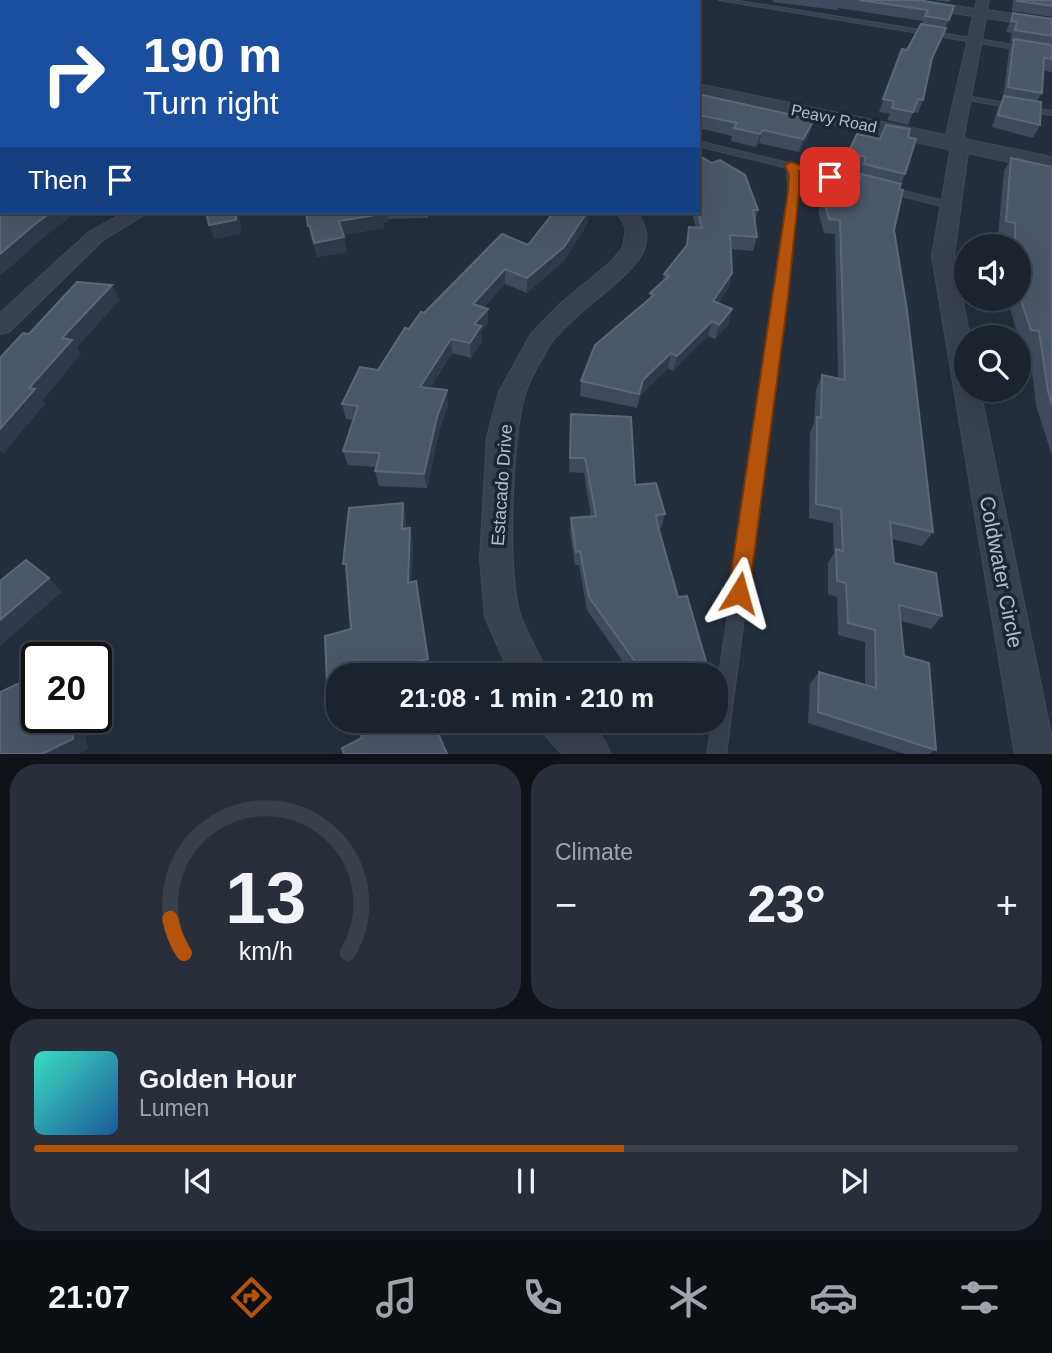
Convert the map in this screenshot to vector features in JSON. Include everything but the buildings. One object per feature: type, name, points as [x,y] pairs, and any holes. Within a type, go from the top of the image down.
[{"type":"street","points":[[892,0],[982,6],[1052,24]]},
{"type":"street","name":"Coldwater Circle","points":[[955,325],[943,256],[959,152],[955,135],[982,6]]},
{"type":"street","name":"Peavy Road","points":[[700,90],[1052,164]]},
{"type":"street","points":[[0,326],[87,244],[116,223],[135,214]]},
{"type":"street","name":"Estacado Drive","points":[[524,663],[503,617],[497,559],[501,437],[512,392],[540,340],[568,309],[620,266],[634,248],[636,228],[628,214]]},
{"type":"street","name":"Coldwater Circle","points":[[969,402],[1035,754]]},
{"type":"street","points":[[571,733],[591,754]]},
{"type":"lane","points":[[722,0],[1052,52]]},
{"type":"lane","points":[[962,97],[1052,113]]},
{"type":"lane","points":[[700,143],[950,205]]},
{"type":"lane","points":[[716,754],[794,191],[791,165]]},
{"type":"route","points":[[739,593],[794,191],[791,165],[830,177]]}]
